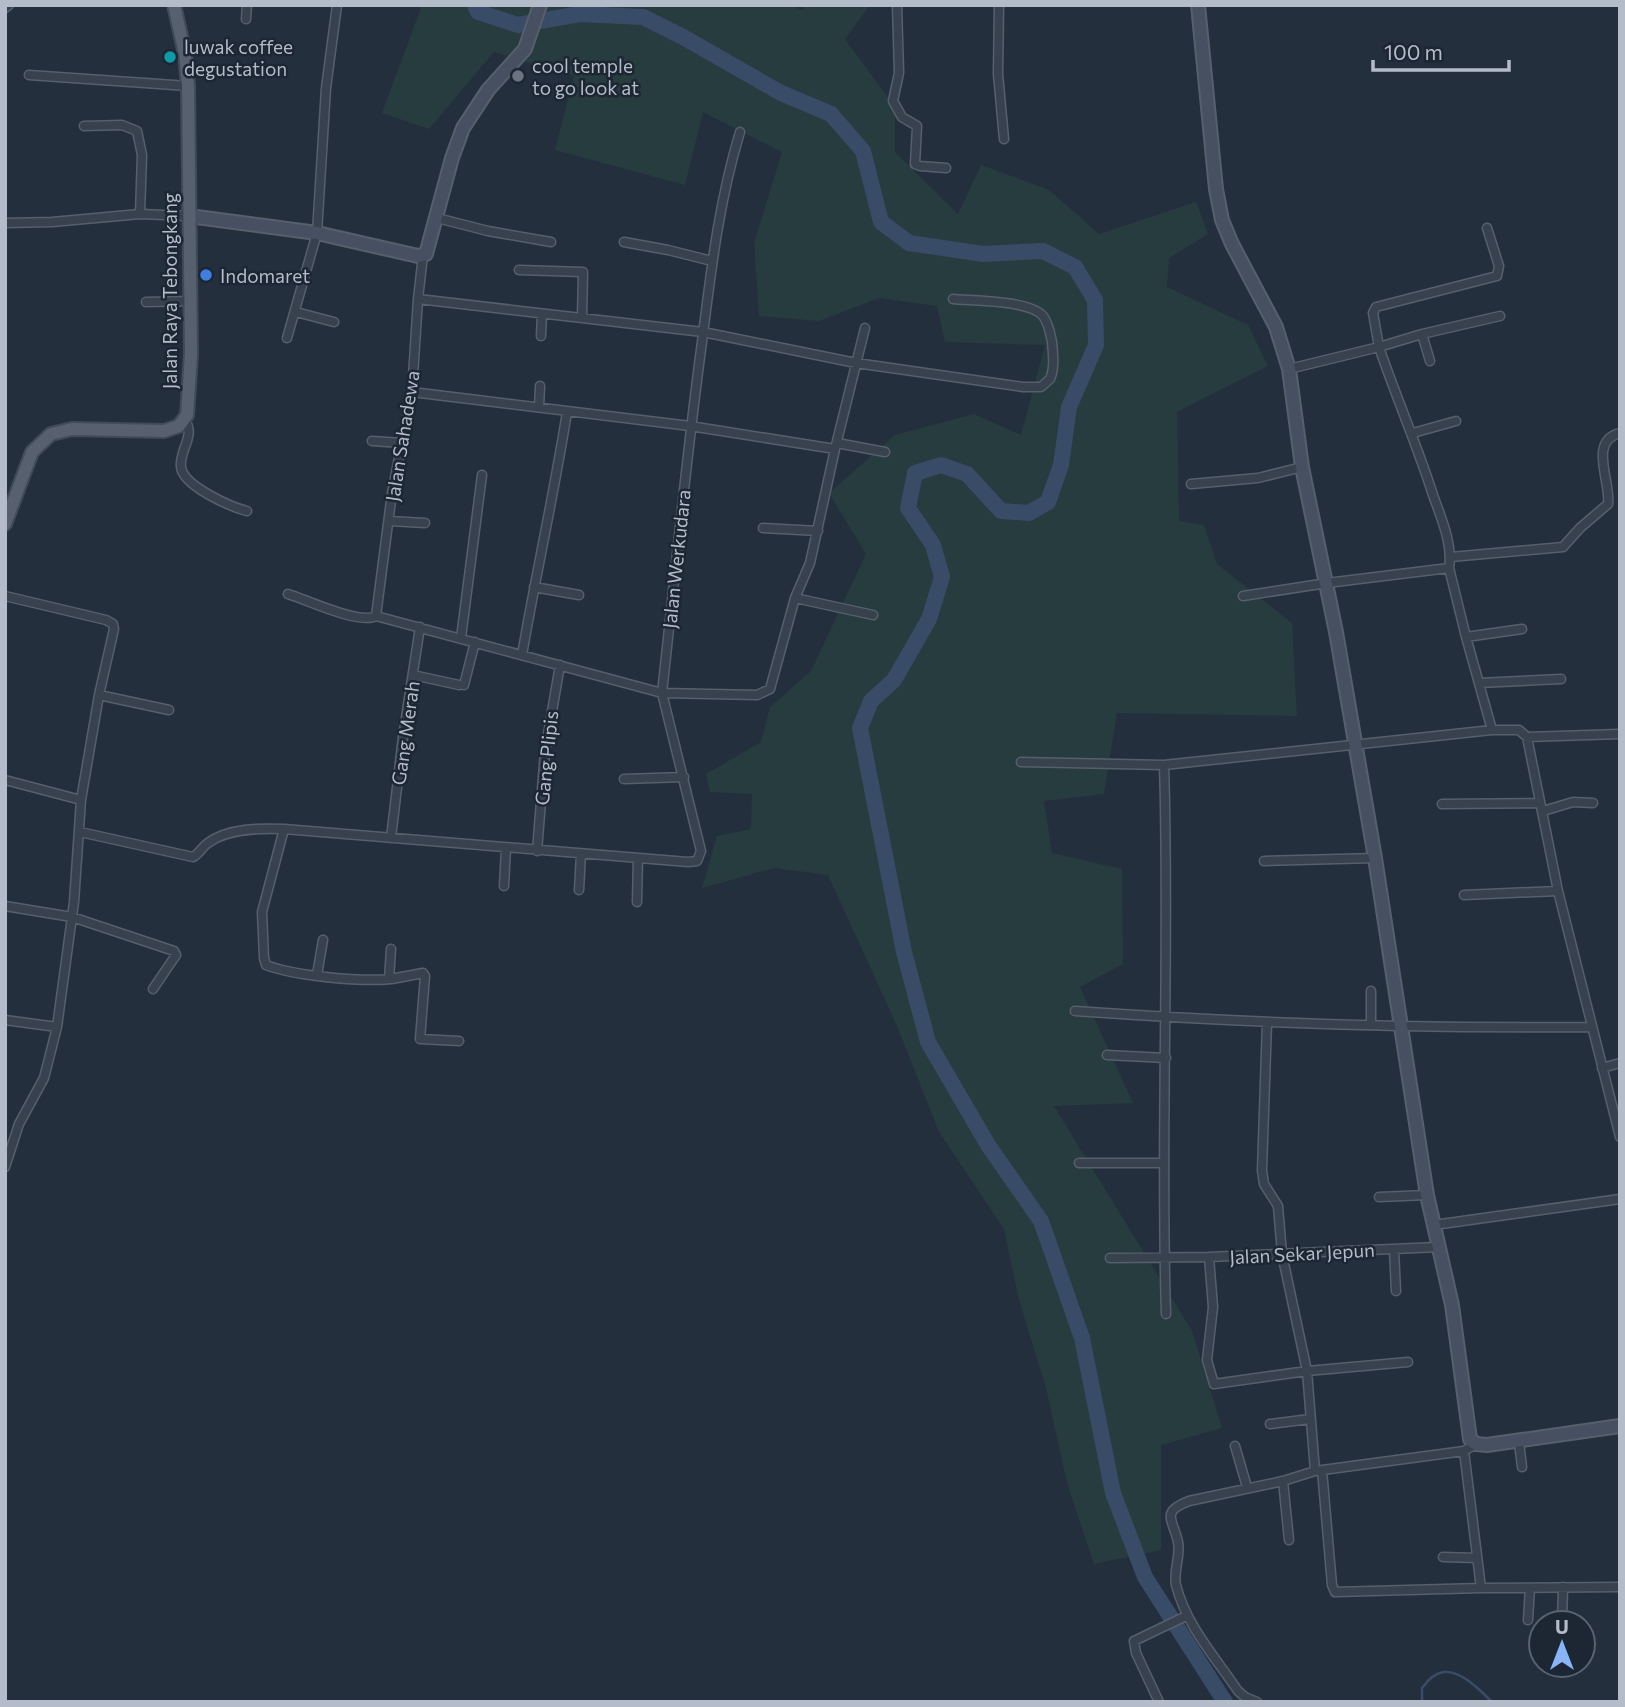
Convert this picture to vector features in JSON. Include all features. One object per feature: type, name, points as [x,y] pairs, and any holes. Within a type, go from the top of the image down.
[{"type":"main road","name":"Jalan Raya Tebongkang","points":[[174,5],[185,54],[188,86],[191,354],[186,419]]},
{"type":"main road","points":[[188,216],[317,233],[423,255],[428,251],[452,158],[463,128],[488,90],[518,59],[531,36],[541,5]]},
{"type":"main road","points":[[1198,5],[1216,189],[1222,220],[1276,327],[1289,369],[1302,467],[1327,583],[1375,858],[1427,1195],[1452,1305],[1470,1439],[1476,1444],[1520,1442],[1620,1426]]},
{"type":"main road","points":[[5,524],[9,499],[32,452],[51,434],[72,429],[164,431],[179,426],[186,419]]},
{"type":"street","points":[[246,19],[247,5]]},
{"type":"street","points":[[287,338],[317,233],[327,88],[337,5]]},
{"type":"street","points":[[897,5],[899,73],[893,101],[902,117],[917,126],[915,164],[946,168]]},
{"type":"street","points":[[999,5],[998,74],[1004,139]]},
{"type":"street","points":[[29,75],[188,86]]},
{"type":"street","points":[[84,126],[122,125],[138,131],[142,155],[140,214]]},
{"type":"street","name":"Jalan Werkudara","points":[[662,693],[690,426],[712,261],[729,169],[740,132]]},
{"type":"street","points":[[5,223],[52,222],[140,214],[188,216]]},
{"type":"street","points":[[437,218],[488,231],[551,242]]},
{"type":"street","points":[[1487,228],[1499,266],[1497,276],[1376,307],[1373,313],[1379,348],[1413,433],[1445,530],[1451,557],[1449,568],[1492,730]]},
{"type":"street","points":[[624,242],[712,261]]},
{"type":"street","name":"Jalan Sahadewa","points":[[376,616],[388,520],[412,392],[423,255]]},
{"type":"street","points":[[519,270],[583,272],[582,318]]},
{"type":"street","points":[[418,299],[703,332],[856,363],[1023,387],[1041,387],[1050,379],[1053,355],[1050,330],[1045,318],[1039,313],[1007,303],[953,299]]},
{"type":"street","points":[[146,302],[190,301]]},
{"type":"street","points":[[296,312],[334,323]]},
{"type":"street","points":[[541,336],[542,314]]},
{"type":"street","points":[[1289,369],[1500,316]]},
{"type":"street","points":[[288,594],[351,615],[368,619],[376,616],[662,693],[757,695],[770,689],[795,598],[810,563],[865,328]]},
{"type":"street","points":[[1422,334],[1430,361]]},
{"type":"street","points":[[539,407],[540,386]]},
{"type":"street","points":[[412,392],[885,452]]},
{"type":"street","points":[[522,655],[554,497],[567,412]]},
{"type":"street","points":[[186,419],[189,430],[180,468],[184,476],[220,502],[247,511]]},
{"type":"street","points":[[1413,433],[1456,421]]},
{"type":"street","points":[[1451,557],[1563,547],[1570,542],[1580,528],[1608,504],[1603,450],[1605,441],[1620,433]]},
{"type":"street","points":[[372,441],[401,443]]},
{"type":"street","points":[[1191,484],[1258,478],[1302,467]]},
{"type":"street","points":[[461,638],[482,475]]},
{"type":"street","points":[[388,520],[425,523]]},
{"type":"street","points":[[763,528],[818,531]]},
{"type":"street","points":[[1243,596],[1449,568]]},
{"type":"street","points":[[534,587],[579,594]]},
{"type":"street","points":[[5,596],[94,617],[113,624],[114,629],[80,800],[80,832],[72,917],[57,1027],[44,1078],[19,1124],[5,1167]]},
{"type":"street","points":[[795,598],[873,615]]},
{"type":"street","name":"Gang Merah","points":[[391,838],[420,628]]},
{"type":"street","points":[[1466,637],[1522,629]]},
{"type":"street","points":[[413,675],[462,685],[475,642]]},
{"type":"street","name":"Gang Plipis","points":[[537,851],[545,752],[560,665]]},
{"type":"street","points":[[1479,683],[1561,679]]},
{"type":"street","points":[[80,832],[192,858],[207,844],[221,837],[244,831],[284,829],[537,851],[697,861],[702,852],[662,693]]},
{"type":"street","points":[[99,695],[169,710]]},
{"type":"street","points":[[1021,762],[1164,765],[1492,730],[1519,730],[1527,737],[1558,891],[1620,1137]]},
{"type":"street","points":[[1527,737],[1620,734]]},
{"type":"street","points":[[1164,765],[1168,876],[1164,1163],[1166,1314]]},
{"type":"street","points":[[624,779],[684,777]]},
{"type":"street","points":[[5,780],[80,800]]},
{"type":"street","points":[[1442,804],[1542,807],[1573,802],[1593,803]]},
{"type":"street","points":[[284,829],[262,912],[264,958],[268,966],[317,975],[389,979],[424,974],[419,1037],[459,1041]]},
{"type":"street","points":[[504,886],[506,848]]},
{"type":"street","points":[[579,890],[581,854]]},
{"type":"street","points":[[637,902],[638,858]]},
{"type":"street","points":[[1264,861],[1375,858]]},
{"type":"street","points":[[1464,895],[1558,891]]},
{"type":"street","points":[[5,906],[72,917],[176,952],[153,989]]},
{"type":"street","points":[[317,975],[323,940]]},
{"type":"street","points":[[389,979],[391,948]]},
{"type":"street","points":[[1371,991],[1371,1025]]},
{"type":"street","points":[[1075,1011],[1268,1022],[1497,1028],[1592,1027]]},
{"type":"street","points":[[5,1020],[57,1027]]},
{"type":"street","points":[[1268,1022],[1262,1171],[1264,1184],[1278,1206],[1282,1254],[1307,1371],[1310,1419],[1334,1591],[1620,1587]]},
{"type":"street","points":[[1107,1055],[1167,1058]]},
{"type":"street","points":[[1602,1068],[1620,1063]]},
{"type":"street","points":[[1079,1163],[1164,1163]]},
{"type":"street","points":[[1379,1197],[1427,1195]]},
{"type":"street","points":[[1434,1225],[1620,1199]]},
{"type":"street","name":"Jalan Sekar Jepun","points":[[1110,1258],[1209,1257],[1439,1247]]},
{"type":"street","points":[[1394,1249],[1396,1291]]},
{"type":"street","points":[[1209,1257],[1213,1307],[1207,1360],[1213,1382],[1217,1384],[1307,1371],[1408,1362]]},
{"type":"street","points":[[1270,1424],[1310,1419]]},
{"type":"street","points":[[1520,1442],[1522,1468]]},
{"type":"street","points":[[1256,1702],[1238,1691],[1184,1616],[1175,1581],[1179,1544],[1170,1519],[1175,1506],[1319,1470],[1464,1451],[1476,1444]]},
{"type":"street","points":[[1235,1446],[1247,1487]]},
{"type":"street","points":[[1464,1451],[1481,1588]]},
{"type":"street","points":[[1283,1480],[1289,1540]]},
{"type":"street","points":[[1443,1557],[1478,1558]]},
{"type":"street","points":[[1562,1609],[1563,1587]]},
{"type":"street","points":[[1529,1609],[1530,1588]]},
{"type":"street","points":[[1159,1702],[1134,1646],[1137,1638],[1184,1616]]},
{"type":"green space","points":[[422,5],[787,5],[803,10],[806,5],[870,5],[845,39],[895,107],[895,152],[958,214],[981,165],[1049,190],[1099,234],[1196,202],[1208,234],[1169,258],[1167,287],[1248,325],[1268,366],[1177,412],[1179,521],[1204,525],[1217,564],[1292,623],[1297,716],[1117,713],[1104,794],[1044,801],[1052,853],[1122,869],[1123,964],[1080,987],[1133,1103],[1054,1106],[1192,1331],[1222,1428],[1161,1445],[1161,1550],[1094,1564],[1067,1483],[1046,1388],[1019,1300],[1004,1229],[939,1132],[897,1026],[828,875],[774,868],[702,888],[717,836],[751,829],[752,794],[710,792],[706,774],[761,742],[770,707],[811,671],[866,554],[829,493],[895,435],[974,414],[1021,435],[1045,345],[945,342],[937,306],[879,298],[819,321],[759,316],[754,243],[782,152],[703,112],[685,185],[555,150],[574,76],[494,52],[429,129],[382,113]]},
{"type":"waterway","points":[[475,5],[478,12],[518,25],[580,14],[643,17],[781,93],[831,114],[863,151],[881,222],[909,243],[983,254],[1043,251],[1075,267],[1095,300],[1096,345],[1069,407],[1061,465],[1048,502],[1029,513],[1001,511],[967,474],[941,465],[915,473],[908,508],[933,545],[942,577],[929,619],[894,680],[871,701],[860,728],[904,952],[928,1042],[988,1145],[1041,1221],[1082,1338],[1113,1493],[1145,1577],[1225,1702]]},
{"type":"waterway","points":[[1422,1702],[1422,1688],[1429,1680],[1450,1672],[1466,1679],[1492,1702]]},
{"type":"place","name":"luwak coffee degustation","points":[[170,57]]},
{"type":"place","name":"cool temple to go look at","points":[[518,76]]},
{"type":"place","name":"Indomaret","points":[[206,275]]}]
